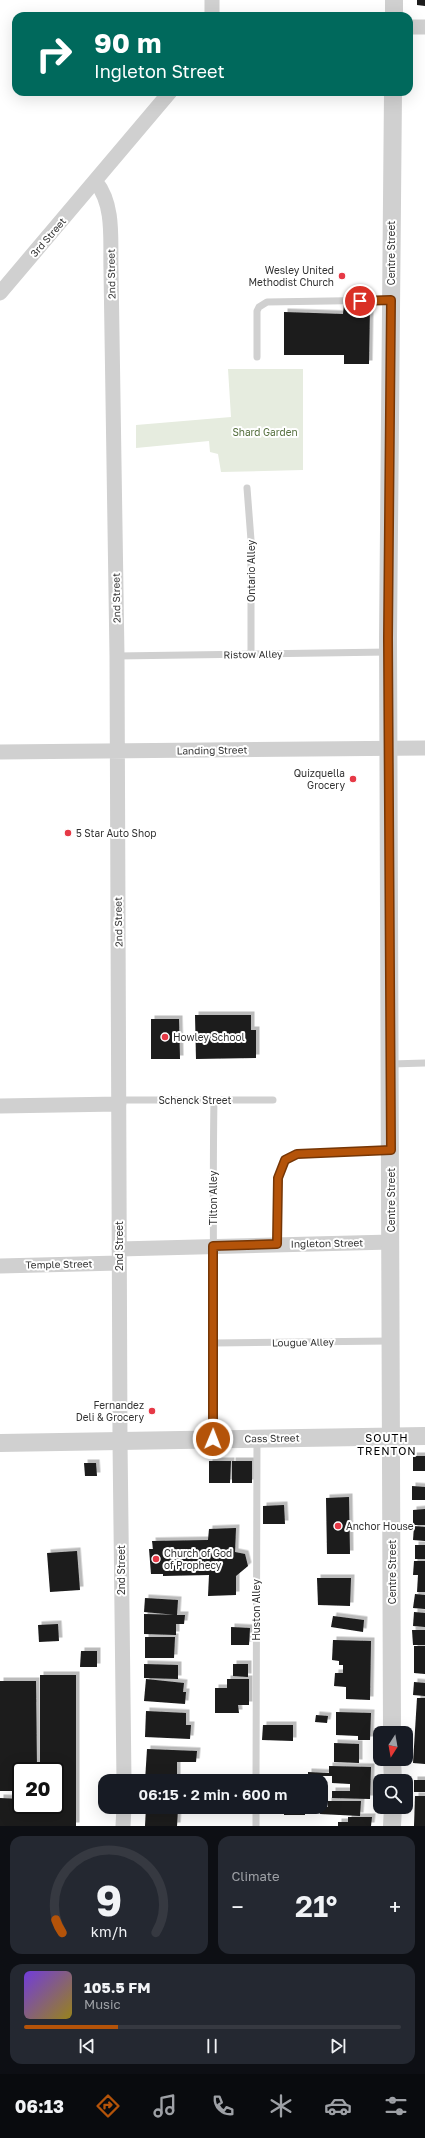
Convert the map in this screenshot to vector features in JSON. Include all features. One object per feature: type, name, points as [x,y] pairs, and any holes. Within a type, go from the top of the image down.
[{"type":"street","points":[[212,0],[212,12]]},
{"type":"street","points":[[394,0],[394,12]]},
{"type":"street","points":[[413,27],[425,27]]},
{"type":"street","points":[[96,182],[167,96]]},
{"type":"street","name":"Centre Street","points":[[392,1726],[389,652],[393,96]]},
{"type":"street","name":"3rd Street","points":[[0,293],[96,182]]},
{"type":"street","name":"2nd Street","points":[[96,182],[106,197],[110,220],[117,656],[116,751],[120,1441],[124,1774]]},
{"type":"street","name":"Landing Street","points":[[0,752],[425,748]]},
{"type":"street","name":"Schenck Street","points":[[0,1106],[118,1102]]},
{"type":"street","name":"Ingleton Street","points":[[119,1256],[213,1246],[391,1242]]},
{"type":"street","name":"Temple Street","points":[[0,1266],[119,1256]]},
{"type":"street","name":"Cass Street","points":[[0,1443],[425,1436]]},
{"type":"street","points":[[124,1814],[124,1826]]},
{"type":"street","points":[[392,1814],[392,1826]]},
{"type":"lane","points":[[257,357],[257,311],[262,304],[267,302],[391,300]]},
{"type":"lane","name":"Ontario Alley","points":[[248,488],[251,540],[251,654]]},
{"type":"lane","name":"Ristow Alley","points":[[117,656],[389,652]]},
{"type":"lane","points":[[391,1064],[425,1063]]},
{"type":"lane","name":"Tilton Alley","points":[[213,1439],[215,1344],[213,1246],[214,1100]]},
{"type":"lane","name":"Schenck Street","points":[[118,1102],[273,1100]]},
{"type":"lane","points":[[277,1244],[278,1178],[285,1160],[297,1154],[391,1150]]},
{"type":"lane","name":"Lougue Alley","points":[[215,1344],[392,1341]]},
{"type":"lane","name":"Huston Alley","points":[[256,1774],[257,1438]]},
{"type":"lane","points":[[256,1814],[256,1826]]},
{"type":"green space","name":"Shard Garden","points":[[228,369],[303,369],[303,470],[221,472],[218,454],[210,452],[209,441],[136,448],[136,425],[231,417]]},
{"type":"building","points":[[417,0],[425,0],[425,6],[417,5]]},
{"type":"building","points":[[344,304],[370,305],[369,364],[344,364],[344,355],[284,355],[284,312],[343,314]]},
{"type":"building","points":[[195,1015],[251,1015],[251,1030],[256,1030],[256,1058],[196,1059]]},
{"type":"building","points":[[151,1019],[179,1019],[180,1059],[151,1059]]},
{"type":"building","points":[[413,1456],[425,1456],[425,1471],[413,1471]]},
{"type":"building","points":[[209,1461],[231,1461],[230,1483],[209,1483]]},
{"type":"building","points":[[232,1461],[252,1461],[252,1483],[232,1483]]},
{"type":"building","points":[[84,1463],[96,1463],[97,1476],[85,1476]]},
{"type":"building","points":[[412,1486],[425,1487],[425,1500],[412,1500]]},
{"type":"building","name":"Anchor House","points":[[349,1497],[350,1554],[327,1554],[326,1498]]},
{"type":"building","points":[[284,1505],[285,1524],[263,1524],[263,1506]]},
{"type":"building","points":[[425,1509],[425,1525],[413,1525],[413,1510]]},
{"type":"building","points":[[414,1526],[425,1527],[425,1541],[413,1540]]},
{"type":"building","points":[[236,1528],[235,1552],[245,1554],[248,1566],[236,1576],[236,1595],[208,1596],[209,1575],[163,1576],[163,1574],[151,1574],[149,1549],[153,1549],[152,1541],[208,1540],[209,1529]]},
{"type":"building","points":[[415,1545],[425,1545],[425,1559],[415,1559]]},
{"type":"building","points":[[77,1551],[80,1590],[50,1592],[47,1553]]},
{"type":"building","points":[[414,1561],[425,1561],[425,1592],[417,1592],[418,1575],[413,1575]]},
{"type":"building","points":[[317,1578],[351,1578],[350,1606],[318,1605]]},
{"type":"building","points":[[415,1594],[425,1595],[425,1609],[413,1608]]},
{"type":"building","points":[[145,1598],[178,1600],[177,1615],[144,1612]]},
{"type":"building","points":[[414,1612],[425,1613],[425,1627],[413,1626]]},
{"type":"building","points":[[144,1614],[185,1615],[184,1624],[176,1624],[176,1635],[144,1634]]},
{"type":"building","points":[[333,1616],[364,1620],[363,1632],[331,1627]]},
{"type":"building","points":[[58,1624],[59,1641],[39,1642],[38,1625]]},
{"type":"building","points":[[231,1627],[250,1628],[249,1645],[231,1645]]},
{"type":"building","points":[[412,1630],[425,1630],[425,1645],[413,1645]]},
{"type":"building","points":[[145,1637],[175,1637],[174,1658],[145,1658]]},
{"type":"building","points":[[333,1640],[371,1641],[370,1700],[346,1699],[346,1687],[334,1686],[335,1673],[343,1673],[343,1665],[339,1665],[339,1661],[332,1660]]},
{"type":"building","points":[[414,1646],[425,1646],[425,1674],[414,1673]]},
{"type":"building","points":[[81,1651],[97,1651],[97,1667],[80,1667]]},
{"type":"building","points":[[144,1664],[178,1665],[178,1679],[144,1678]]},
{"type":"building","points":[[233,1664],[248,1664],[248,1677],[233,1676]]},
{"type":"building","points":[[40,1675],[76,1675],[76,1826],[0,1826],[0,1798],[12,1799],[12,1814],[64,1814],[64,1762],[40,1762]]},
{"type":"building","points":[[146,1679],[184,1683],[183,1692],[186,1692],[185,1704],[144,1701]]},
{"type":"building","points":[[227,1679],[249,1679],[249,1705],[238,1705],[239,1713],[215,1713],[215,1688],[227,1688]]},
{"type":"building","points":[[0,1681],[36,1681],[37,1762],[12,1762],[12,1791],[0,1791]]},
{"type":"building","points":[[414,1682],[425,1683],[425,1696],[413,1695]]},
{"type":"building","points":[[417,1698],[425,1698],[425,1764],[413,1763]]},
{"type":"building","points":[[146,1711],[186,1713],[186,1725],[191,1725],[190,1739],[145,1737]]},
{"type":"building","points":[[336,1712],[371,1713],[370,1740],[358,1740],[358,1736],[336,1735]]},
{"type":"building","points":[[316,1715],[328,1716],[327,1723],[315,1722]]},
{"type":"building","points":[[263,1725],[293,1725],[293,1741],[262,1740]]},
{"type":"building","points":[[334,1743],[359,1744],[359,1763],[334,1762]]},
{"type":"building","points":[[147,1749],[197,1751],[196,1762],[177,1762],[177,1774],[145,1774]]},
{"type":"building","points":[[329,1766],[371,1767],[370,1799],[332,1798],[332,1791],[350,1791],[350,1784],[332,1783],[332,1776],[328,1776],[328,1774],[308,1774],[308,1772],[329,1773]]},
{"type":"building","points":[[414,1780],[425,1780],[425,1792],[414,1792]]},
{"type":"building","points":[[415,1796],[425,1796],[425,1826],[414,1826]]},
{"type":"building","points":[[328,1801],[361,1801],[360,1816],[320,1814],[328,1814]]},
{"type":"building","points":[[146,1814],[178,1814],[177,1826],[145,1826]]},
{"type":"building","points":[[284,1814],[305,1814],[305,1815]]},
{"type":"building","points":[[348,1817],[372,1817],[371,1826],[338,1826],[338,1822],[348,1822]]},
{"type":"place","name":"Wesley United Methodist Church","points":[[342,276]]},
{"type":"place","name":"Quizquella Grocery","points":[[353,779]]},
{"type":"place","name":"5 Star Auto Shop","points":[[68,833]]},
{"type":"place","name":"Howley School","points":[[165,1037]]},
{"type":"place","name":"Fernandez Deli & Grocery","points":[[152,1411]]},
{"type":"place","name":"Anchor House","points":[[338,1526]]},
{"type":"place","name":"Church of God of Prophecy","points":[[156,1559]]},
{"type":"district","name":"SOUTH TRENTON","points":[[387,1443]]},
{"type":"route","points":[[213,1439],[215,1344],[213,1246],[277,1244],[278,1178],[285,1160],[297,1154],[391,1150],[390,748],[388,638],[391,300],[360,301]]}]
